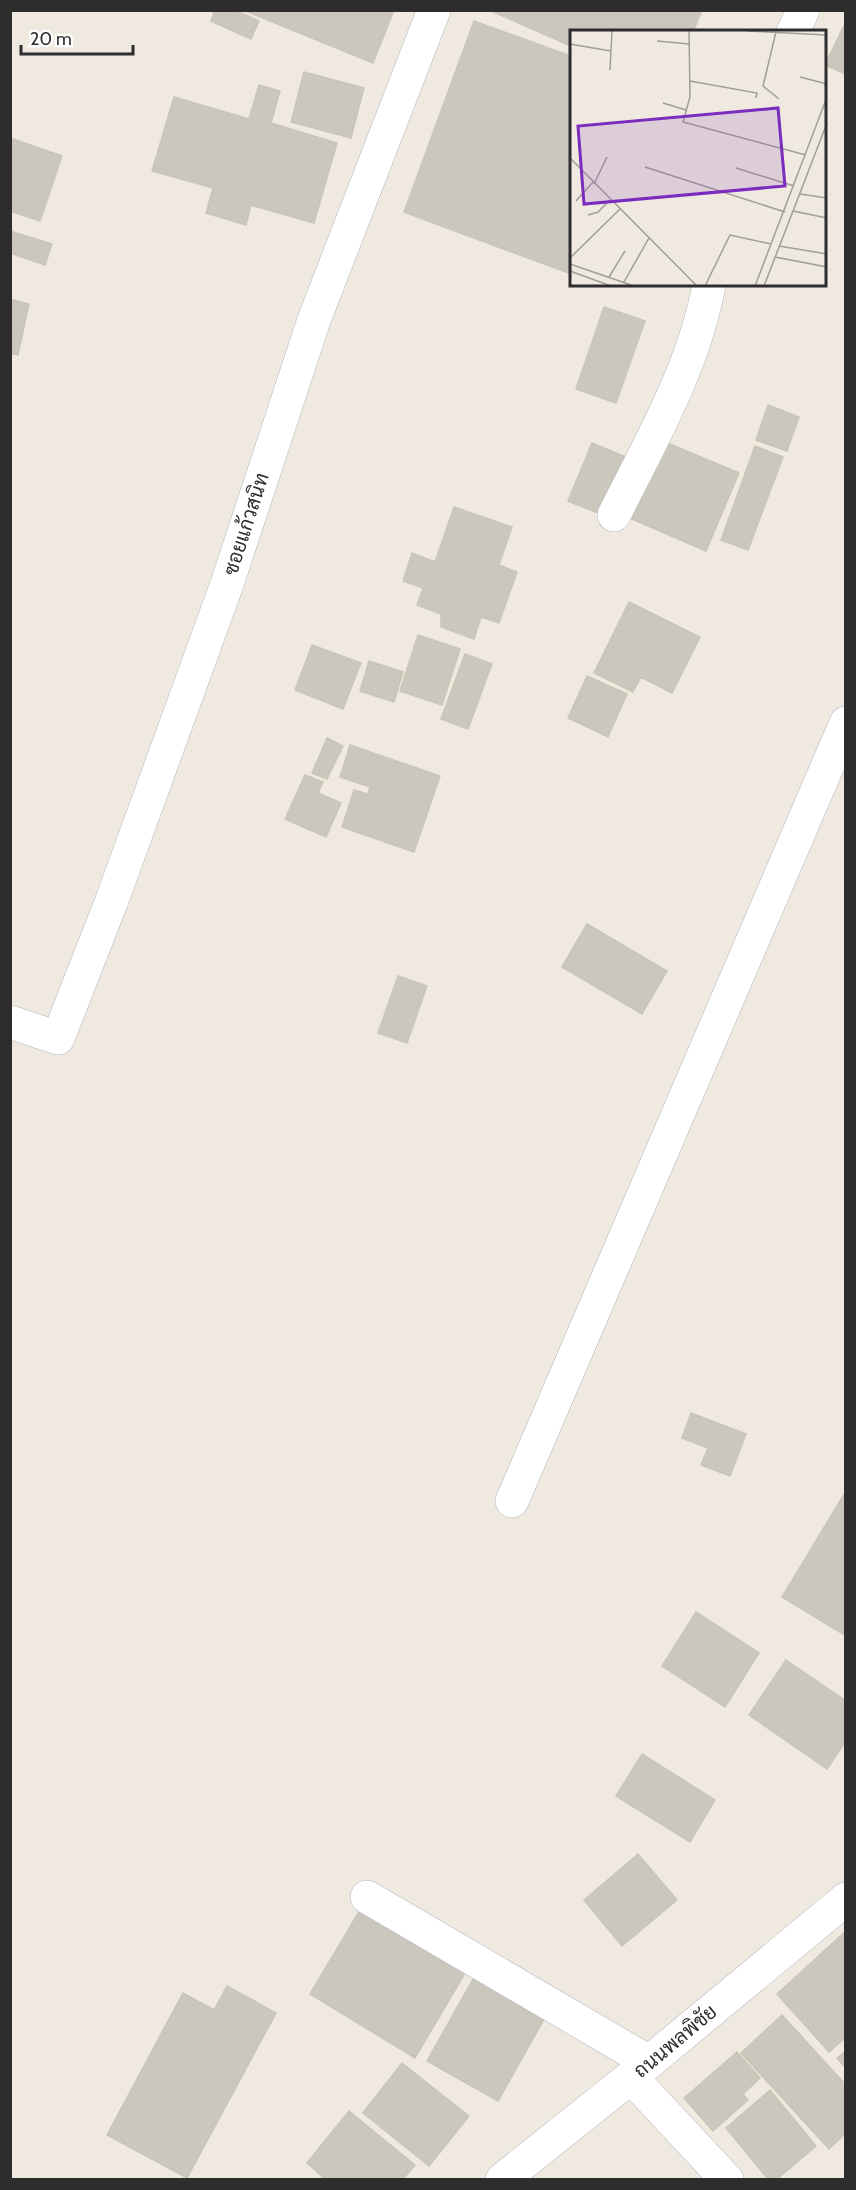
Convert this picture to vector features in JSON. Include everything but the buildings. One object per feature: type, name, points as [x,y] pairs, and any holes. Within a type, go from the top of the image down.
[{"type":"street","name":"ซอยแก้วสนิท","points":[[10,1022],[58,1038],[116,888],[226,584],[314,320],[434,10]]},
{"type":"street","points":[[794,30],[804,10]]},
{"type":"street","points":[[614,515],[688,363],[701,323],[709,286]]},
{"type":"street","points":[[512,1501],[846,723]]},
{"type":"street","points":[[367,1897],[640,2070],[727,2180]]},
{"type":"street","name":"ถนนพลพิชัย","points":[[502,2180],[640,2070],[846,1899]]}]
